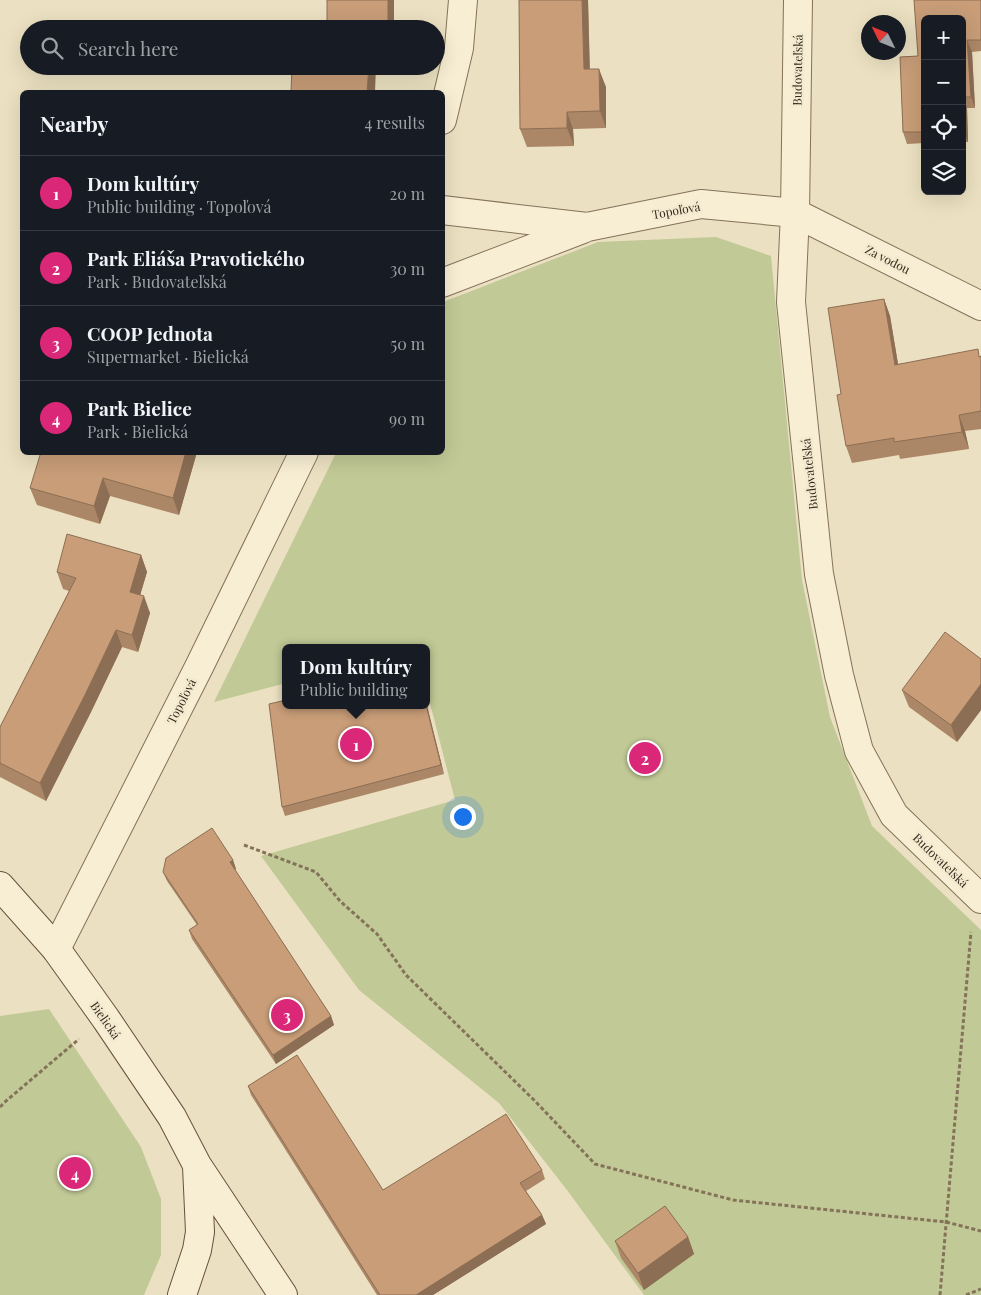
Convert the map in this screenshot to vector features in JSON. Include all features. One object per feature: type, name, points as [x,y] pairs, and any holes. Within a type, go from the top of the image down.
[{"type":"street","points":[[445,107],[459,48],[463,0]]},
{"type":"street","name":"Budovateľská","points":[[798,0],[792,302],[819,574],[840,675],[859,750],[894,815],[978,896]]},
{"type":"street","name":"Topoľová","points":[[445,282],[587,227],[701,204],[795,213]]},
{"type":"street","name":"Topoľová","points":[[445,210],[587,227]]},
{"type":"street","name":"Za vodou","points":[[795,213],[981,306]]},
{"type":"street","name":"Topoľová","points":[[56,948],[199,667],[303,455]]},
{"type":"street","name":"Bielická","points":[[0,886],[56,948],[112,1027],[172,1117],[197,1164],[283,1295]]},
{"type":"street","name":"Bielická","points":[[182,1295],[198,1250],[200,1232],[197,1164]]},
{"type":"path","points":[[244,845],[316,872],[340,901],[377,934],[406,976],[535,1101],[595,1164],[733,1200],[946,1222],[981,1231]]},
{"type":"path","points":[[940,1295],[978,896]]},
{"type":"path","points":[[0,1107],[83,1035]]},
{"type":"path","points":[[966,1295],[981,1290]]},
{"type":"green space","points":[[716,237],[771,256],[802,580],[830,717],[872,826],[981,930],[981,1295],[644,1295],[567,1190],[499,1103],[359,990],[261,856],[455,800],[430,703],[430,644],[282,644],[282,684],[214,702],[335,455],[445,455],[445,301],[598,242]]},
{"type":"green space","points":[[49,1009],[141,1147],[161,1199],[161,1255],[144,1295],[0,1295],[0,1016]]},
{"type":"building","points":[[327,0],[388,0],[388,20],[327,20]]},
{"type":"building","points":[[519,0],[582,0],[584,69],[599,69],[600,111],[567,112],[567,128],[520,129]]},
{"type":"building","points":[[914,0],[981,0],[981,40],[967,40],[971,97],[966,97],[966,15],[921,15],[921,132],[903,132],[900,60],[906,60],[906,57],[918,56]]},
{"type":"building","points":[[292,75],[368,75],[367,90],[291,90]]},
{"type":"building","points":[[884,299],[895,365],[978,349],[979,357],[981,356],[981,411],[959,415],[962,432],[894,442],[894,438],[846,446],[837,395],[841,394],[828,308]]},
{"type":"building","points":[[40,455],[185,455],[173,498],[103,478],[94,506],[30,488]]},
{"type":"building","points":[[67,534],[141,555],[130,592],[144,596],[132,635],[116,630],[40,783],[0,763],[0,727],[76,578],[57,572]]},
{"type":"building","points":[[945,632],[981,659],[981,684],[951,725],[902,690]]},
{"type":"building","points":[[282,701],[282,709],[427,709],[441,765],[282,807],[269,704]]},
{"type":"building","points":[[212,828],[233,860],[230,862],[331,1016],[273,1055],[189,930],[198,924],[163,872],[166,858]]},
{"type":"building","points":[[297,1055],[383,1190],[506,1114],[542,1170],[520,1183],[542,1215],[416,1295],[380,1295],[248,1086]]},
{"type":"building","points":[[665,1206],[688,1237],[638,1273],[615,1241]]},
{"type":"place","name":"Dom kultúry","points":[[356,744]]},
{"type":"place","name":"Park Eliáša Pravotického","points":[[645,758]]},
{"type":"place","name":"COOP Jednota","points":[[287,1015]]},
{"type":"place","name":"Park Bielice","points":[[75,1173]]}]
